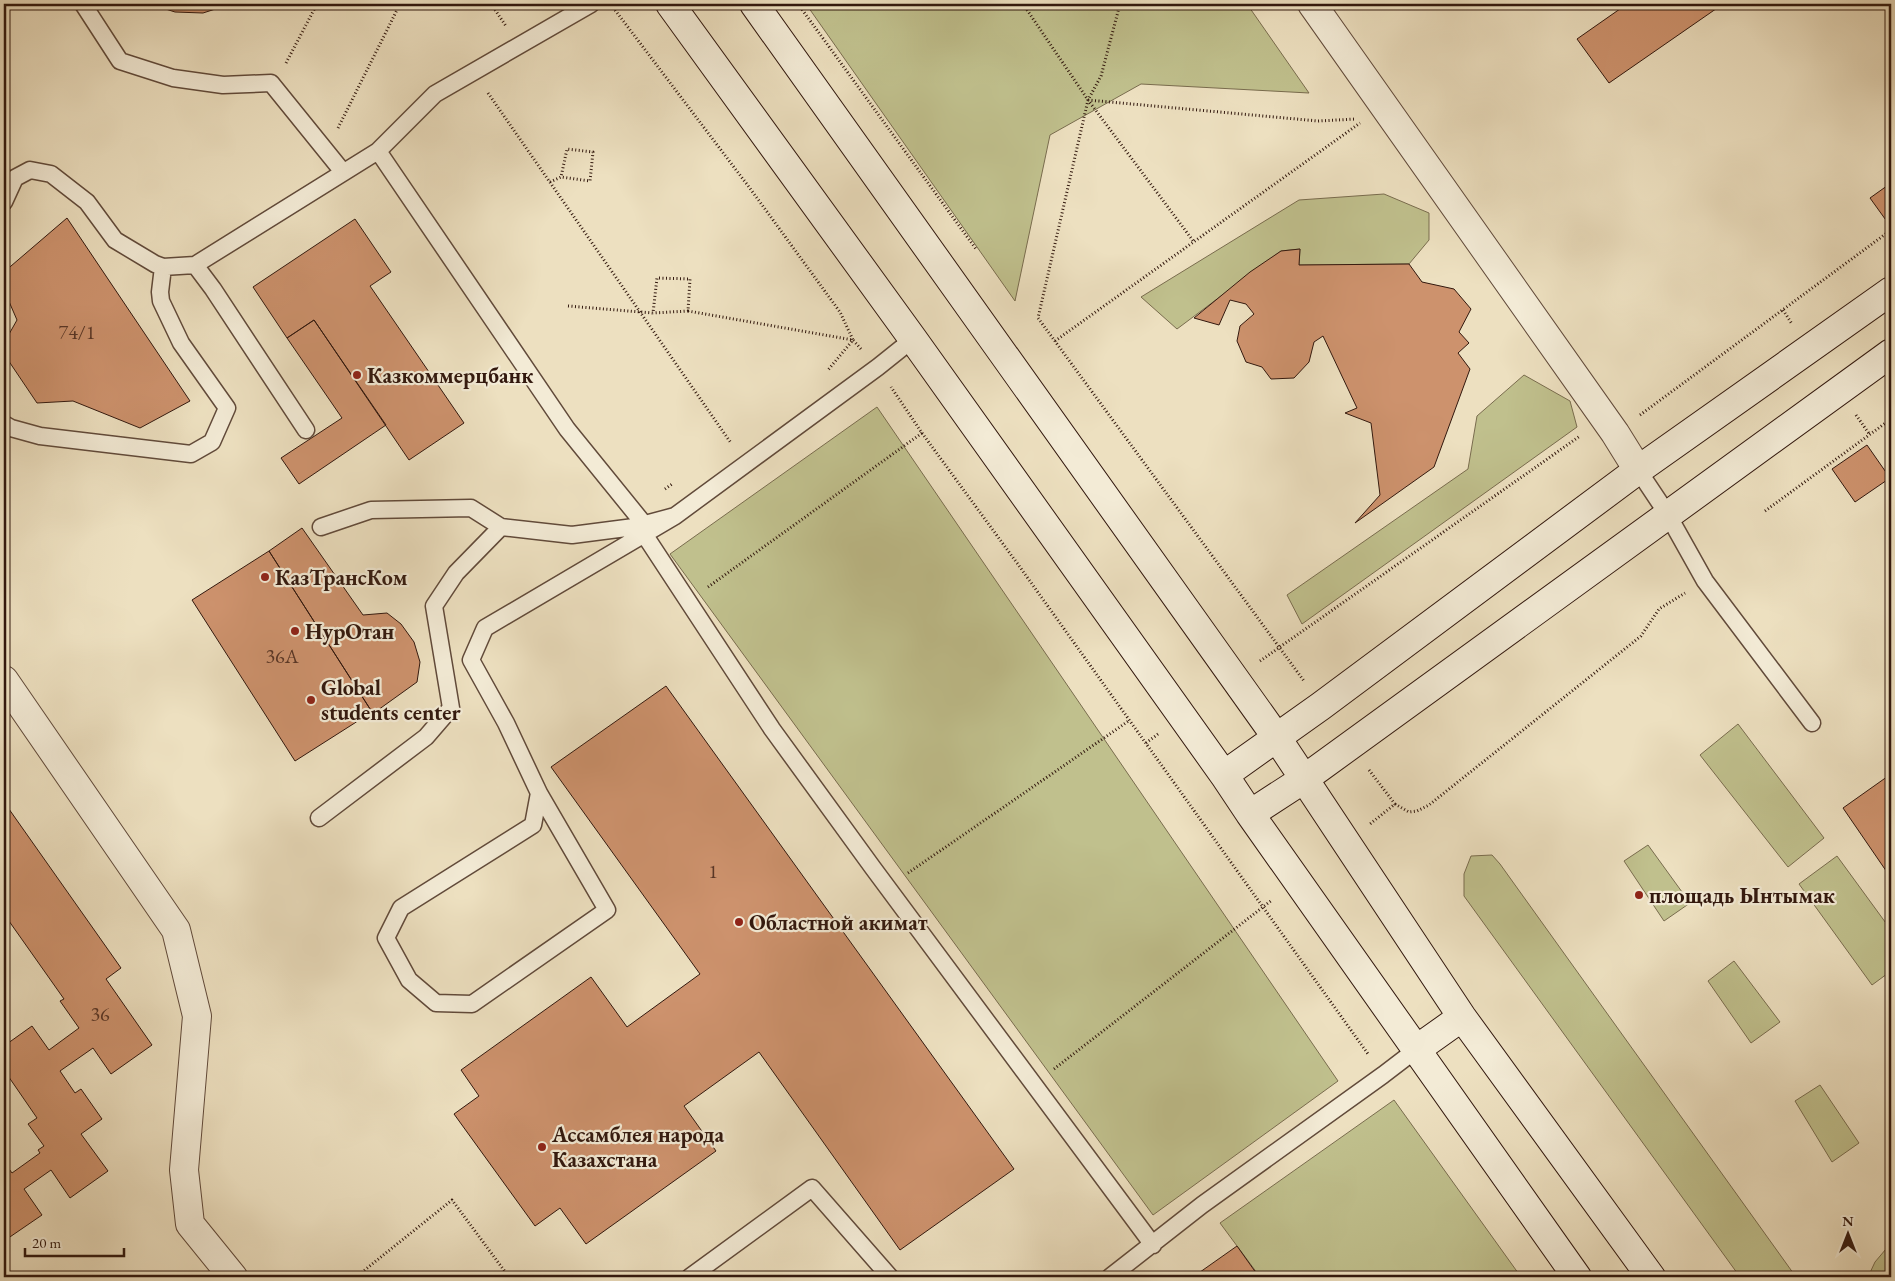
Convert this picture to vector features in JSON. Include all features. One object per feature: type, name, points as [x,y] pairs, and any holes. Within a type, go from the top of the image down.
[{"type":"main road","points":[[670,4],[913,339],[1224,774],[1250,814],[1577,1277]]},
{"type":"main road","points":[[754,4],[1277,738],[1462,1017],[1651,1277]]},
{"type":"main road","points":[[1312,4],[1615,433],[1638,470]]},
{"type":"main road","points":[[1224,774],[1277,738],[1638,470],[1891,291]]},
{"type":"main road","points":[[1250,814],[1304,779],[1891,353]]},
{"type":"main road","points":[[4,680],[176,930],[197,1016],[184,1170],[190,1224],[233,1277]]},
{"type":"main road","points":[[1416,1049],[1462,1017]]},
{"type":"lane","points":[[84,4],[120,61],[173,78],[223,85],[271,83],[343,172]]},
{"type":"lane","points":[[4,202],[15,178],[30,170],[50,174],[87,202],[115,240],[163,267],[195,265],[378,150],[435,94],[591,4]]},
{"type":"lane","points":[[378,150],[567,429],[644,529],[772,729],[887,888],[1152,1245]]},
{"type":"lane","points":[[195,265],[306,430]]},
{"type":"lane","points":[[4,424],[11,428],[40,436],[191,454],[212,442],[226,408],[181,343],[161,301],[160,292],[163,267]]},
{"type":"lane","points":[[539,793],[532,825],[401,908],[386,938],[409,980],[436,1003],[472,1004],[607,910],[539,793],[506,723],[471,660],[485,628],[644,529],[675,516],[878,367],[913,339]]},
{"type":"lane","points":[[1638,470],[1668,515],[1705,581],[1812,723]]},
{"type":"lane","points":[[321,527],[371,510],[471,508],[501,527],[572,535],[644,529]]},
{"type":"lane","points":[[319,818],[426,737],[451,708],[434,606],[456,573],[501,527]]},
{"type":"lane","points":[[1110,1277],[1202,1205],[1383,1075],[1416,1049]]},
{"type":"lane","points":[[690,1277],[812,1188],[890,1277]]},
{"type":"path","points":[[271,83],[287,61],[317,4]]},
{"type":"path","points":[[318,141],[340,127],[400,4]]},
{"type":"path","points":[[610,4],[749,187],[840,312],[853,340],[878,367],[922,433],[1130,720],[1383,1075]]},
{"type":"path","points":[[798,4],[976,249]]},
{"type":"path","points":[[1023,4],[1088,100],[1194,242]]},
{"type":"path","points":[[474,72],[731,443]]},
{"type":"path","points":[[1055,340],[1366,119],[1318,121],[1088,100]]},
{"type":"path","points":[[550,182],[562,177],[590,181],[593,152],[567,149],[562,177]]},
{"type":"path","points":[[1235,679],[1583,434],[1615,433],[1891,230]]},
{"type":"path","points":[[653,313],[657,278],[690,279],[688,311]]},
{"type":"path","points":[[568,306],[653,313],[688,311],[853,340]]},
{"type":"path","points":[[822,378],[853,340]]},
{"type":"path","points":[[1765,511],[1891,419]]},
{"type":"path","points":[[689,602],[922,433]]},
{"type":"path","points":[[724,448],[739,438]]},
{"type":"path","points":[[664,489],[679,479]]},
{"type":"path","points":[[1395,804],[1409,812],[1417,811],[1429,804],[1641,636],[1660,609],[1705,581]]},
{"type":"path","points":[[1146,743],[1182,716]]},
{"type":"path","points":[[887,888],[1130,720]]},
{"type":"path","points":[[356,1277],[452,1200],[508,1277]]},
{"type":"green space","points":[[806,4],[1247,4],[1309,93],[1141,84],[1050,135],[1015,301]]},
{"type":"green space","points":[[1384,194],[1429,213],[1429,240],[1409,264],[1299,265],[1300,249],[1281,251],[1177,329],[1141,297],[1299,200]]},
{"type":"green space","points":[[1524,375],[1570,401],[1577,427],[1302,624],[1287,595],[1468,469],[1477,416]]},
{"type":"green space","points":[[877,407],[1338,1081],[1153,1215],[670,554]]},
{"type":"green space","points":[[1738,724],[1824,838],[1788,867],[1700,755]]},
{"type":"green space","points":[[1648,845],[1690,903],[1664,921],[1624,861]]},
{"type":"green space","points":[[1492,855],[1796,1277],[1740,1277],[1464,896],[1464,874],[1471,856]]},
{"type":"green space","points":[[1837,856],[1891,930],[1891,971],[1872,985],[1799,884]]},
{"type":"green space","points":[[1734,961],[1780,1022],[1751,1043],[1708,981]]},
{"type":"green space","points":[[1820,1085],[1859,1143],[1832,1162],[1795,1101]]},
{"type":"green space","points":[[1394,1100],[1521,1277],[1260,1277],[1220,1223]]},
{"type":"green space","points":[[1891,1243],[1891,1277],[1868,1277],[1875,1262]]},
{"type":"building","points":[[150,4],[231,4],[203,13],[175,12]]},
{"type":"building","points":[[1627,4],[1723,4],[1609,83],[1577,39]]},
{"type":"building","points":[[1891,183],[1891,221],[1888,223],[1870,198]]},
{"type":"building","points":[[67,218],[190,401],[140,428],[73,401],[37,403],[4,354],[4,343],[17,320],[4,290],[4,272]]},
{"type":"building","points":[[355,219],[391,272],[370,286],[464,423],[409,460],[314,320],[287,338],[253,287]]},
{"type":"building","points":[[1300,249],[1299,265],[1409,264],[1422,282],[1454,289],[1471,309],[1459,332],[1469,343],[1458,353],[1470,369],[1434,467],[1355,523],[1380,495],[1371,423],[1345,413],[1357,408],[1323,336],[1314,342],[1309,362],[1294,378],[1271,379],[1262,367],[1246,362],[1237,341],[1240,326],[1254,314],[1246,304],[1230,300],[1219,325],[1194,318],[1250,272],[1281,251]]},
{"type":"building","points":[[314,320],[386,425],[299,484],[281,458],[342,418],[287,338]]},
{"type":"building","points":[[1867,445],[1890,478],[1855,502],[1832,469]]},
{"type":"building","points":[[302,528],[363,615],[387,613],[401,624],[414,642],[420,662],[417,682],[378,710],[372,712],[269,551]]},
{"type":"building","points":[[269,551],[372,712],[295,761],[192,600]]},
{"type":"building","points":[[666,686],[1014,1169],[900,1250],[759,1052],[684,1106],[716,1151],[586,1244],[560,1208],[535,1226],[454,1114],[479,1096],[461,1070],[591,977],[627,1027],[700,974],[551,767]]},
{"type":"building","points":[[1891,774],[1891,878],[1843,808]]},
{"type":"building","points":[[4,802],[121,968],[106,979],[152,1045],[111,1074],[93,1048],[60,1071],[75,1093],[81,1089],[102,1119],[81,1134],[108,1171],[70,1198],[51,1170],[24,1189],[42,1215],[4,1241],[4,1162],[12,1173],[40,1153],[38,1150],[44,1146],[28,1124],[37,1118],[4,1070],[4,1046],[32,1026],[49,1050],[79,1028],[60,1001],[64,999],[4,914]]},
{"type":"building","points":[[1237,1246],[1259,1277],[1193,1277]]},
{"type":"place","name":"Казкоммерцбанк","points":[[357,375]]},
{"type":"place","name":"КазТрансКом","points":[[265,577]]},
{"type":"place","name":"НурОтан","points":[[295,631]]},
{"type":"place","name":"Global students center","points":[[311,700]]},
{"type":"place","name":"площадь Ынтымак","points":[[1639,895]]},
{"type":"place","name":"Областной акимат","points":[[739,922]]},
{"type":"place","name":"Ассамблея народа Казахстана","points":[[542,1147]]}]
